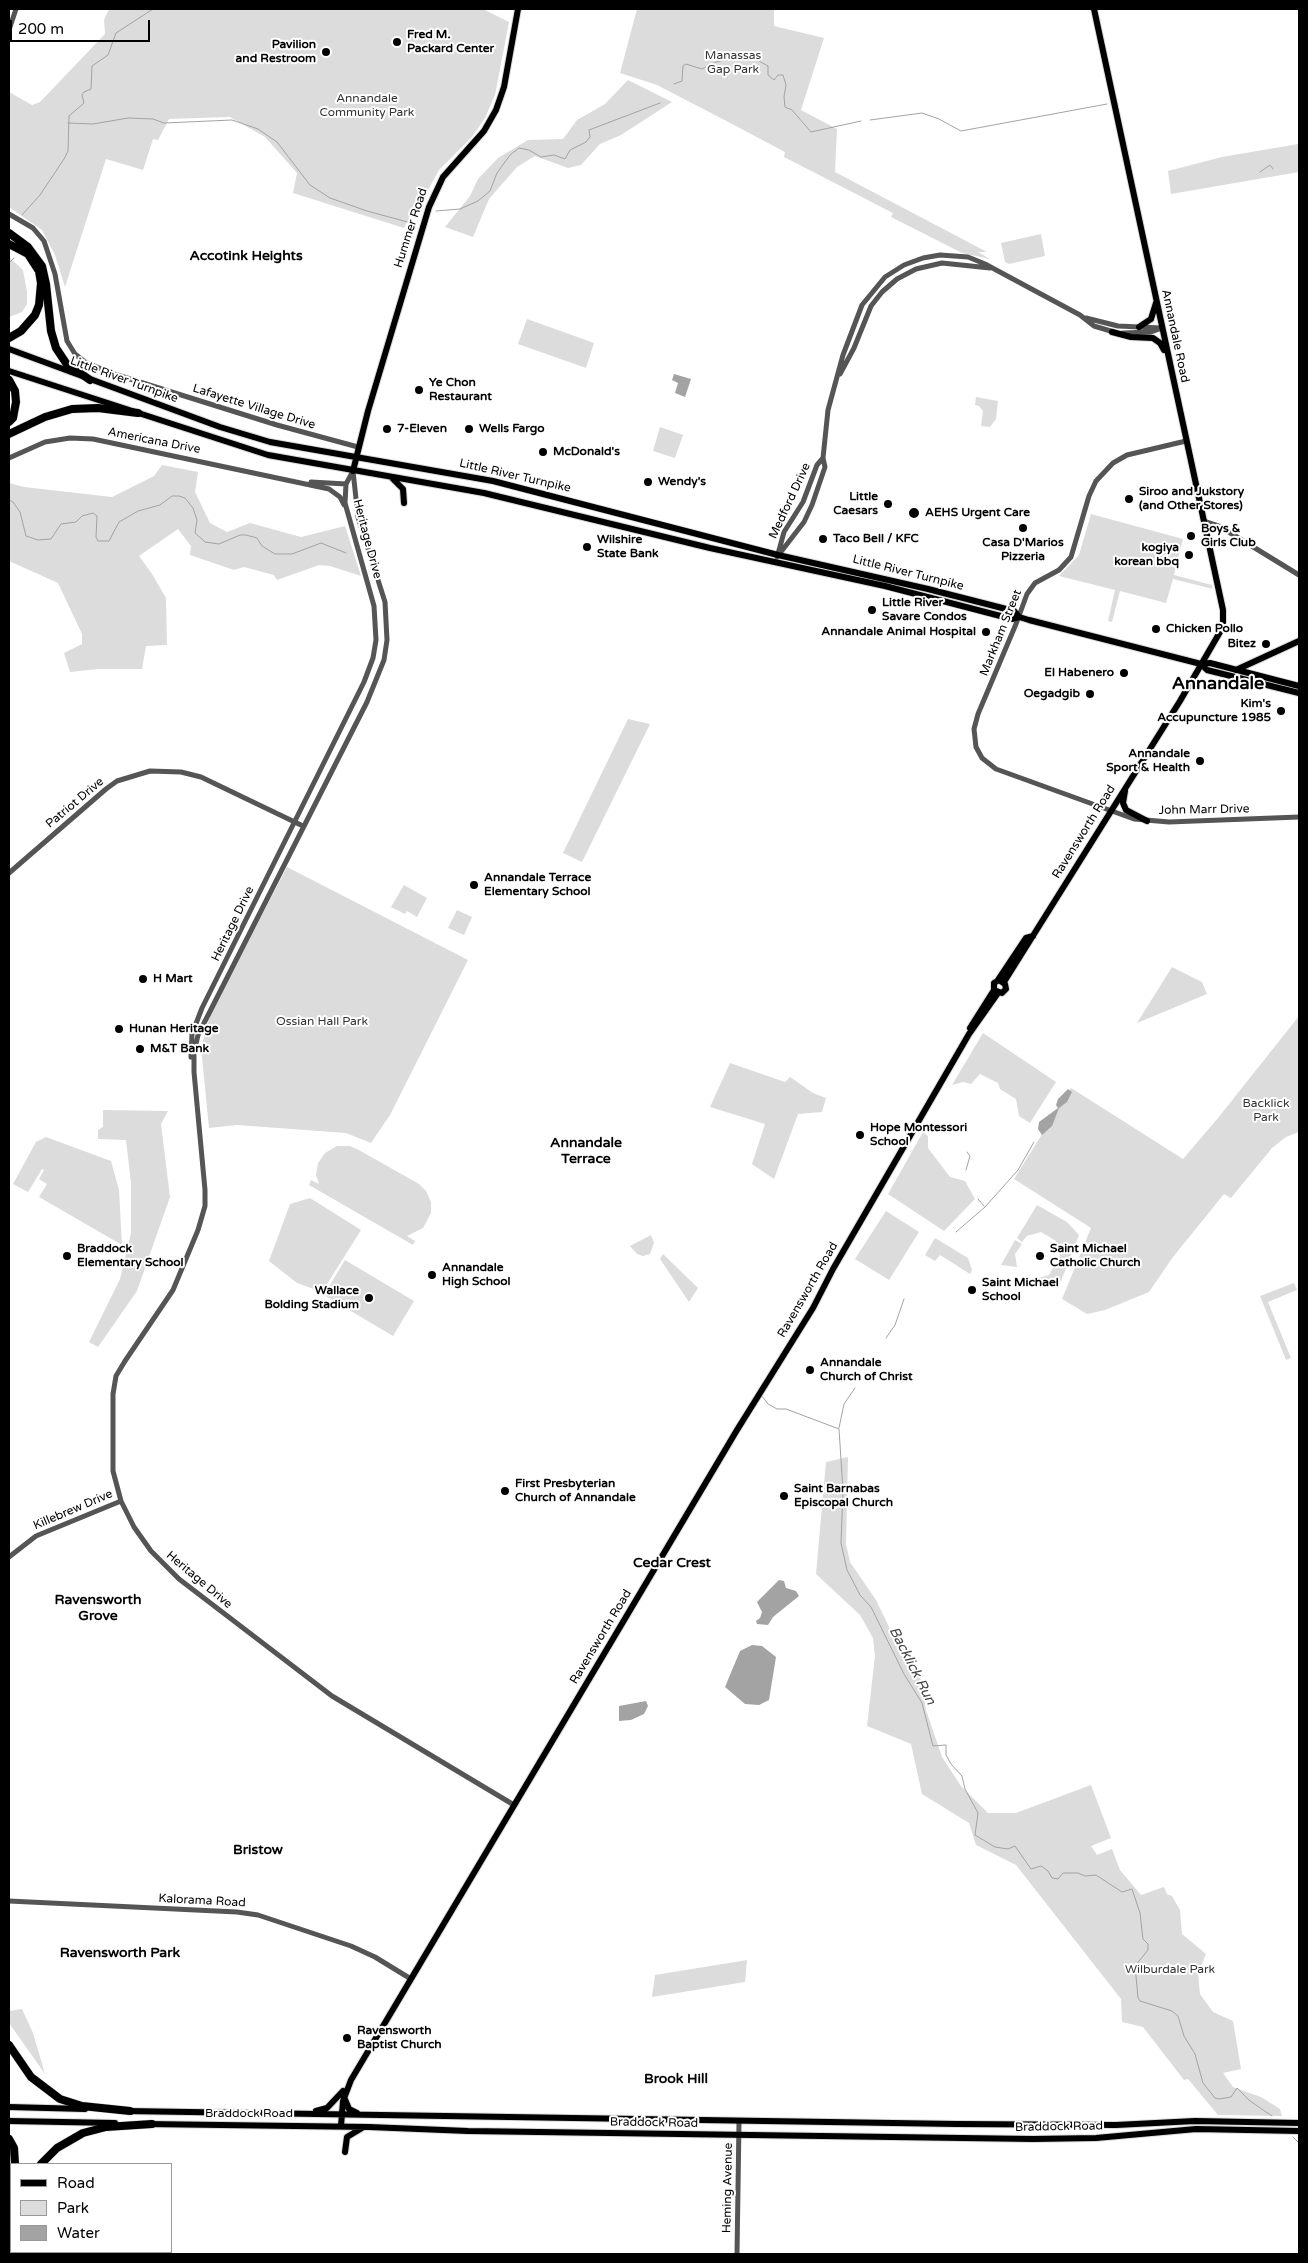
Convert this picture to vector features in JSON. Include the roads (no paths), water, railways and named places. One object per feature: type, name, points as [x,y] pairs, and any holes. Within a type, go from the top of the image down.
[{"type":"highway","points":[[9,233],[28,247],[42,266],[51,331],[56,348],[72,368],[90,380]]},
{"type":"highway","points":[[9,244],[28,254],[39,271],[41,284],[39,305],[35,316],[22,331],[9,338]]},
{"type":"highway","points":[[9,380],[15,391],[16,402],[16,409],[9,422]]},
{"type":"highway","points":[[9,434],[45,416],[72,409],[98,408],[138,413]]},
{"type":"highway","points":[[9,2045],[31,2077],[60,2099],[82,2106],[130,2111]]},
{"type":"highway","points":[[42,2163],[57,2148],[83,2133],[106,2127],[152,2124]]},
{"type":"highway","points":[[9,2139],[14,2148],[15,2163]]},
{"type":"main road","name":"Hummer Road","points":[[353,471],[358,447],[417,241],[433,197],[443,177],[484,131],[496,110],[504,87],[518,9]]},
{"type":"main road","name":"Annandale Road","points":[[1094,9],[1224,616],[1220,632],[1201,664]]},
{"type":"main road","points":[[1138,327],[1151,319],[1156,302]]},
{"type":"main road","points":[[1112,332],[1122,336],[1157,340],[1169,359]]},
{"type":"main road","name":"Little River Turnpike","points":[[9,349],[90,380],[246,435],[290,446],[478,478],[778,555],[928,588],[1014,611],[1019,617]]},
{"type":"main road","name":"Little River Turnpike","points":[[9,371],[251,451],[353,471],[484,493],[774,562],[885,586],[1012,619],[1019,617],[1201,664],[1210,663],[1299,686]]},
{"type":"main road","points":[[390,477],[401,484],[404,503]]},
{"type":"main road","points":[[1236,670],[1299,641]]},
{"type":"main road","name":"Little River Turnpike","points":[[1201,664],[1207,670],[1299,693]]},
{"type":"main road","name":"Ravensworth Road","points":[[996,992],[994,983],[1001,981],[1033,936],[1201,664]]},
{"type":"main road","points":[[1125,789],[1125,809],[1147,821]]},
{"type":"main road","name":"Ravensworth Road","points":[[341,2126],[344,2095],[351,2080],[737,1430],[813,1308],[833,1269],[968,1034],[974,1019],[996,992],[1006,989],[1001,981]]},
{"type":"main road","points":[[294,2113],[326,2108],[338,2098],[351,2080]]},
{"type":"main road","points":[[344,2095],[349,2109],[361,2114]]},
{"type":"main road","name":"Braddock Road","points":[[9,2107],[130,2111],[739,2122],[1059,2125],[1136,2125],[1195,2121],[1299,2123]]},
{"type":"main road","name":"Braddock Road","points":[[9,2121],[341,2126],[468,2132],[1033,2139],[1096,2138],[1196,2130],[1299,2131]]},
{"type":"main road","points":[[345,2152],[346,2142],[351,2133],[368,2127]]},
{"type":"street","points":[[9,30],[16,9]]},
{"type":"street","name":"Lafayette Village Drive","points":[[9,214],[33,228],[44,241],[55,274],[67,341],[75,354],[85,362],[111,373],[260,420],[358,447]]},
{"type":"street","name":"Medford Drive","points":[[778,555],[787,546],[809,512],[825,467],[824,458],[829,406],[843,355],[862,305],[885,277],[914,261],[940,255],[977,260],[1083,317],[1094,326],[1112,332],[1138,333],[1162,328]]},
{"type":"street","name":"Medford Drive","points":[[838,376],[854,348],[871,306],[897,278],[916,269],[942,263],[992,268]]},
{"type":"street","name":"Medford Drive","points":[[1083,317],[1108,324],[1162,328]]},
{"type":"street","name":"Americana Drive","points":[[9,458],[46,442],[70,438],[93,439],[298,481],[335,492],[347,513]]},
{"type":"street","name":"Markham Street","points":[[987,763],[976,747],[975,725],[1030,588],[1041,579],[1059,570],[1071,557],[1089,496],[1101,475],[1113,463],[1127,455],[1186,441]]},
{"type":"street","name":"Medford Drive","points":[[774,562],[778,555],[784,532],[803,502],[817,465],[824,458]]},
{"type":"street","name":"Heritage Drive","points":[[353,471],[346,484],[347,513],[374,606],[374,649],[364,682],[219,974],[192,1034],[190,1052],[194,1072],[205,1182],[204,1206],[198,1230],[176,1283],[116,1376],[113,1394],[112,1462],[121,1500],[142,1539],[160,1562],[179,1580],[332,1696],[514,1805]]},
{"type":"street","name":"Heritage Drive","points":[[194,1072],[194,1053],[198,1034],[375,686],[384,660],[387,640],[385,602],[358,517],[353,471]]},
{"type":"street","name":"Americana Drive","points":[[298,481],[346,484]]},
{"type":"street","points":[[1204,521],[1219,526],[1299,575]]},
{"type":"street","name":"John Marr Drive","points":[[987,763],[996,769],[1110,812],[1147,821],[1299,817]]},
{"type":"street","name":"Patriot Drive","points":[[9,873],[117,781],[150,771],[181,772],[201,777],[303,826]]},
{"type":"street","points":[[219,974],[225,978]]},
{"type":"street","name":"Killebrew Drive","points":[[9,1557],[36,1536],[121,1500]]},
{"type":"street","name":"Kalorama Road","points":[[9,1902],[247,1913],[277,1920],[351,1946],[375,1957],[411,1979]]},
{"type":"street","name":"Heming Avenue","points":[[737,2254],[739,2122]]},
{"type":"water","points":[[674,374],[691,379],[685,397],[675,393],[678,383],[672,380]]},
{"type":"water","points":[[1068,1089],[1072,1092],[1067,1102],[1059,1108],[1052,1126],[1042,1135],[1038,1129],[1039,1122],[1058,1108],[1056,1105],[1058,1099]]},
{"type":"water","points":[[779,1580],[784,1581],[786,1588],[796,1591],[799,1596],[773,1617],[768,1625],[757,1624],[756,1621],[760,1618],[762,1612],[757,1602]]},
{"type":"water","points":[[752,1645],[762,1646],[776,1657],[769,1700],[759,1705],[745,1704],[725,1687],[740,1651]]},
{"type":"water","points":[[646,1701],[648,1706],[644,1714],[631,1720],[619,1721],[619,1706]]},
{"type":"waterway","points":[[22,215],[40,195],[68,151],[69,116],[84,103],[82,95],[84,92],[91,89],[92,66],[108,55],[116,33],[153,9]]},
{"type":"waterway","points":[[674,84],[682,81],[683,66],[686,64],[702,69],[716,62],[746,55]]},
{"type":"waterway","points":[[750,56],[768,66],[768,75],[774,80],[778,75],[783,75],[786,85],[785,107],[792,110],[811,132],[861,121]]},
{"type":"waterway","points":[[436,211],[460,209],[478,201],[490,191],[497,173],[510,155],[519,148],[529,150],[541,157],[554,155],[565,159],[570,150],[586,142],[590,137],[589,130],[660,103]]},
{"type":"waterway","points":[[870,120],[922,113],[939,119],[961,131],[1107,104]]},
{"type":"waterway","points":[[68,123],[93,124],[128,118],[153,119],[164,123],[232,120],[258,129],[277,142],[310,185],[330,198],[367,211],[415,224]]},
{"type":"waterway","points":[[1260,172],[1270,165],[1273,169]]},
{"type":"waterway","points":[[9,263],[14,258]]},
{"type":"waterway","points":[[9,500],[13,502],[20,512],[26,536],[38,540],[51,539],[61,524],[76,522],[82,516],[93,513],[97,516],[96,537],[98,541],[109,541],[119,522],[138,511],[160,505],[172,496],[179,496],[185,498],[193,508],[197,520],[195,533],[205,542],[219,544],[240,535],[246,535],[257,538],[262,546],[275,554],[292,554],[321,543],[346,553]]},
{"type":"waterway","points":[[956,1232],[985,1207],[1018,1170],[1034,1142]]},
{"type":"waterway","points":[[966,1170],[970,1156],[967,1152]]},
{"type":"waterway","points":[[978,1199],[984,1206]]},
{"type":"waterway","points":[[886,1338],[895,1325],[904,1299]]},
{"type":"waterway","points":[[839,1428],[844,1404],[855,1388]]},
{"type":"waterway","name":"Backlick Run","points":[[762,1396],[768,1404],[777,1409],[786,1409],[839,1429],[843,1490],[841,1543],[847,1570],[860,1595],[871,1607],[904,1674],[922,1703],[933,1746],[946,1745],[946,1755],[962,1776],[965,1789],[978,1813],[975,1835],[995,1847],[1008,1849],[1015,1846],[1031,1869],[1041,1866],[1048,1871],[1052,1878],[1058,1879],[1063,1873],[1078,1873],[1085,1876],[1096,1875],[1122,1892],[1132,1889],[1140,1913],[1143,1939],[1148,1944],[1148,1950],[1135,1966],[1138,1998],[1140,2001],[1172,2011],[1178,2016],[1184,2036],[1195,2054],[1203,2083],[1215,2098],[1231,2097],[1237,2088],[1250,2101],[1272,2116]]},
{"type":"waterway","name":"Backlick Run","points":[[1293,2137],[1299,2143]]},
{"type":"place","name":"Fred M. Packard Center","points":[[397,42]]},
{"type":"place","name":"Pavilion and Restroom","points":[[326,52]]},
{"type":"place","name":"Ye Chon Restaurant","points":[[419,390]]},
{"type":"place","name":"7-Eleven","points":[[387,429]]},
{"type":"place","name":"Wells Fargo","points":[[469,429]]},
{"type":"place","name":"McDonald's","points":[[543,452]]},
{"type":"place","name":"Wendy's","points":[[648,482]]},
{"type":"place","name":"Siroo and Jukstory (and Other Stores)","points":[[1129,499]]},
{"type":"place","name":"Little Caesars","points":[[888,504]]},
{"type":"place","name":"AEHS Urgent Care","points":[[914,513]]},
{"type":"place","name":"Casa D'Marios Pizzeria","points":[[1023,528]]},
{"type":"place","name":"Boys & Girls Club","points":[[1191,536]]},
{"type":"place","name":"Taco Bell / KFC","points":[[823,539]]},
{"type":"place","name":"Wilshire State Bank","points":[[587,547]]},
{"type":"place","name":"kogiya korean bbq","points":[[1189,555]]},
{"type":"place","name":"Little River Savare Condos","points":[[872,610]]},
{"type":"place","name":"Chicken Pollo","points":[[1156,629]]},
{"type":"place","name":"Annandale Animal Hospital","points":[[986,632]]},
{"type":"place","name":"Bitez","points":[[1266,644]]},
{"type":"place","name":"El Habenero","points":[[1124,673]]},
{"type":"place","name":"Oegadgib","points":[[1090,694]]},
{"type":"place","name":"Kim's Accupuncture 1985","points":[[1281,711]]},
{"type":"place","name":"Annandale Sport & Health","points":[[1200,761]]},
{"type":"place","name":"Annandale Terrace Elementary School","points":[[474,885]]},
{"type":"place","name":"H Mart","points":[[143,979]]},
{"type":"place","name":"Hunan Heritage","points":[[119,1029]]},
{"type":"place","name":"M&T Bank","points":[[140,1049]]},
{"type":"place","name":"Hope Montessori School","points":[[860,1135]]},
{"type":"place","name":"Braddock Elementary School","points":[[67,1256]]},
{"type":"place","name":"Saint Michael Catholic Church","points":[[1040,1256]]},
{"type":"place","name":"Annandale High School","points":[[432,1275]]},
{"type":"place","name":"Saint Michael School","points":[[972,1290]]},
{"type":"place","name":"Wallace Bolding Stadium","points":[[369,1298]]},
{"type":"place","name":"Annandale Church of Christ","points":[[810,1370]]},
{"type":"place","name":"First Presbyterian Church of Annandale","points":[[505,1491]]},
{"type":"place","name":"Saint Barnabas Episcopal Church","points":[[784,1496]]},
{"type":"place","name":"Ravensworth Baptist Church","points":[[347,2038]]},
{"type":"district","name":"Accotink Heights","points":[[246,256]]},
{"type":"district","name":"Annandale","points":[[1218,684]]},
{"type":"district","name":"Annandale Terrace","points":[[586,1152]]},
{"type":"district","name":"Cedar Crest","points":[[672,1563]]},
{"type":"district","name":"Ravensworth Grove","points":[[98,1608]]},
{"type":"district","name":"Bristow","points":[[258,1850]]},
{"type":"district","name":"Ravensworth Park","points":[[120,1953]]},
{"type":"district","name":"Brook Hill","points":[[676,2079]]},
{"type":"park label","name":"Manassas Gap Park","points":[[733,63]]},
{"type":"park label","name":"Annandale Community Park","points":[[367,106]]},
{"type":"park label","name":"Ossian Hall Park","points":[[322,1022]]},
{"type":"park label","name":"Backlick Park","points":[[1266,1111]]},
{"type":"park label","name":"Wilburdale Park","points":[[1170,1970]]}]
